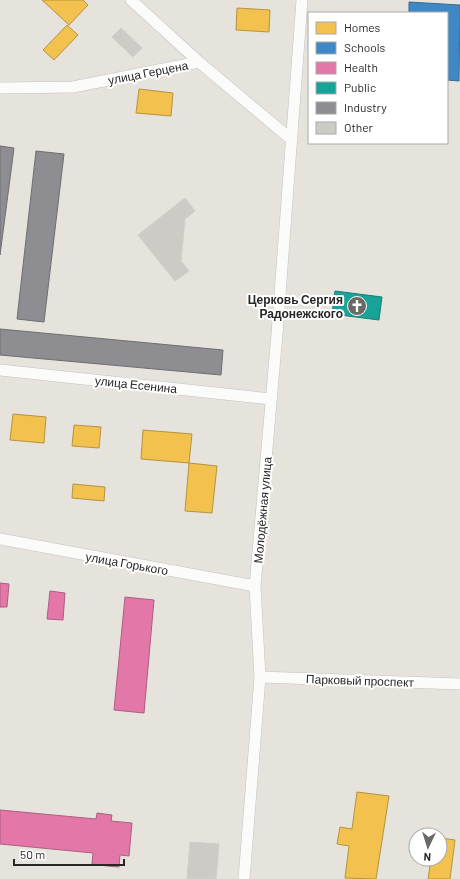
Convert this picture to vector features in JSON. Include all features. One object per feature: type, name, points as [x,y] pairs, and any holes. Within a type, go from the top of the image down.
[{"type":"street","points":[[131,0],[198,62]]},
{"type":"street","name":"Молодёжная улица","points":[[244,879],[260,677],[255,586],[292,140],[302,0]]},
{"type":"street","name":"улица Герцена","points":[[0,88],[73,87],[198,62],[292,140]]},
{"type":"street","name":"улица Есенина","points":[[0,370],[271,399]]},
{"type":"street","name":"улица Горького","points":[[0,540],[255,586]]},
{"type":"street","name":"Парковый проспект","points":[[260,677],[460,684]]},
{"type":"building: Homes","points":[[42,0],[83,0],[88,5],[69,25]]},
{"type":"building: Homes","points":[[237,8],[270,10],[269,32],[236,30]]},
{"type":"building: Homes","points":[[67,25],[78,35],[54,60],[43,50]]},
{"type":"building: Homes","points":[[139,89],[173,93],[171,116],[136,113]]},
{"type":"building: Homes","points":[[13,414],[46,417],[44,443],[10,440]]},
{"type":"building: Homes","points":[[74,425],[101,427],[99,448],[72,446]]},
{"type":"building: Homes","points":[[143,430],[192,434],[189,463],[141,459]]},
{"type":"building: Homes","points":[[189,463],[217,466],[212,513],[185,511]]},
{"type":"building: Homes","points":[[73,484],[105,487],[104,501],[72,498]]},
{"type":"building: Homes","points":[[357,792],[389,796],[376,879],[345,878],[349,846],[337,844],[340,827],[352,829]]},
{"type":"building: Homes","points":[[448,839],[455,840],[450,879],[428,879],[430,867],[448,867]]},
{"type":"building: Schools","points":[[409,2],[460,5],[459,81],[448,80],[448,12],[409,12]]},
{"type":"building: Health","points":[[0,583],[9,584],[7,607],[0,607]]},
{"type":"building: Health","points":[[50,591],[65,593],[63,620],[47,619]]},
{"type":"building: Health","points":[[125,597],[154,600],[144,713],[114,710]]},
{"type":"building: Health","points":[[0,810],[96,819],[97,813],[112,815],[111,821],[132,823],[129,856],[120,855],[119,867],[107,866],[92,864],[93,853],[0,844]]},
{"type":"building: Public","name":"Церковь Сергия Радонежского","points":[[335,291],[382,297],[379,320],[332,314]]},
{"type":"building: Industry","points":[[0,146],[14,148],[0,255]]},
{"type":"building: Industry","points":[[36,151],[64,154],[44,322],[17,319]]},
{"type":"building: Industry","points":[[0,329],[223,350],[221,375],[0,355]]},
{"type":"building: Other","points":[[121,28],[142,48],[133,57],[112,37]]},
{"type":"building: Other","points":[[185,198],[195,211],[185,219],[181,261],[189,271],[175,281],[138,235]]},
{"type":"building: Other","points":[[190,842],[219,844],[216,879],[187,879]]},
{"type":"place","name":"Церковь Сергия Радонежского","points":[[357,306]]}]
